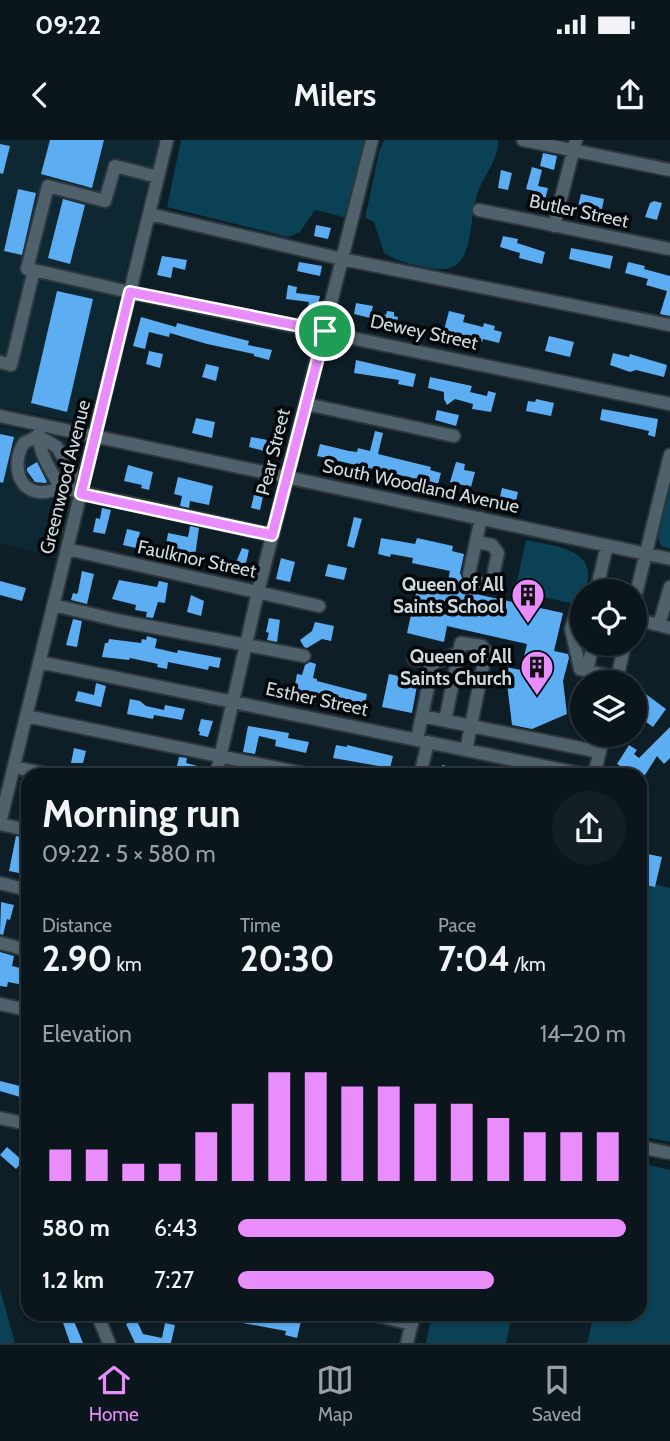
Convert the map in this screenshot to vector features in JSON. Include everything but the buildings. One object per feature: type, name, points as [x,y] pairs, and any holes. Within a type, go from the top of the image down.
[{"type":"street","name":"Greenwood Avenue","points":[[0,823],[167,140]]},
{"type":"street","name":"Pear Street","points":[[218,768],[258,592],[372,140]]},
{"type":"street","points":[[523,140],[575,145],[670,170]]},
{"type":"street","points":[[554,226],[575,145]]},
{"type":"street","points":[[0,362],[11,365],[34,270],[27,269],[48,186],[105,201],[115,166],[158,177]]},
{"type":"street","name":"Butler Street","points":[[480,210],[670,249]]},
{"type":"street","points":[[149,214],[342,259],[670,325]]},
{"type":"street","name":"Dewey Street","points":[[34,270],[670,404]]},
{"type":"street","points":[[306,404],[453,436]]},
{"type":"street","name":"South Woodland Avenue","points":[[0,416],[39,430],[95,436],[670,559]]},
{"type":"street","points":[[39,430],[41,452],[64,488]]},
{"type":"street","points":[[39,430],[21,446],[17,471],[20,480],[32,490],[47,492],[64,488],[81,494],[272,535]]},
{"type":"street","points":[[639,579],[667,479],[670,455]]},
{"type":"street","points":[[477,542],[481,518]]},
{"type":"street","points":[[599,579],[607,545]]},
{"type":"street","name":"Faulknor Street","points":[[67,550],[319,606]]},
{"type":"street","points":[[647,622],[665,626],[670,587]]},
{"type":"street","points":[[53,605],[121,621],[304,656]]},
{"type":"street","points":[[445,720],[461,643],[482,646],[486,649],[466,750]]},
{"type":"street","points":[[414,659],[433,663],[458,653]]},
{"type":"street","name":"Esther Street","points":[[39,662],[553,768]]},
{"type":"street","points":[[420,768],[422,716],[433,663]]},
{"type":"street","points":[[26,716],[276,768]]},
{"type":"street","points":[[422,716],[600,752]]},
{"type":"street","points":[[596,768],[601,747]]},
{"type":"street","points":[[14,767],[21,768]]},
{"type":"street","points":[[0,823],[21,828]]},
{"type":"street","points":[[0,883],[21,888]]},
{"type":"street","points":[[0,943],[21,948]]},
{"type":"street","points":[[0,1004],[21,1008]]},
{"type":"street","points":[[0,1118],[21,1122]]},
{"type":"street","points":[[647,1148],[670,1153]]},
{"type":"street","points":[[100,1321],[109,1343]]},
{"type":"street","points":[[407,1343],[412,1321]]},
{"type":"shaded area","points":[[0,140],[159,140],[91,408],[86,416],[75,421],[0,407]]},
{"type":"shaded area","points":[[181,140],[366,140],[344,217],[315,210],[300,232],[288,237],[167,207]]},
{"type":"shaded area","points":[[384,140],[498,140],[496,154],[477,195],[467,246],[456,265],[445,269],[430,268],[400,261],[384,253],[374,222],[365,218]]},
{"type":"shaded area","points":[[0,426],[66,440],[76,447],[79,454],[57,559],[0,543]]},
{"type":"shaded area","points":[[670,485],[670,549],[661,546],[658,538]]},
{"type":"shaded area","points":[[526,540],[572,552],[580,557],[588,572],[588,579],[570,579],[570,603],[515,591]]},
{"type":"shaded area","points":[[647,883],[670,888],[670,1142],[647,1137]]},
{"type":"shaded area","points":[[647,1164],[670,1170],[670,1343],[587,1343],[592,1321],[647,1321]]},
{"type":"shaded area","points":[[0,1289],[15,1343],[0,1343]]},
{"type":"shaded area","points":[[431,1321],[511,1321],[506,1343],[426,1343]]},
{"type":"place","name":"Queen of All Saints School","points":[[528,625]]},
{"type":"place","name":"Queen of All Saints Church","points":[[537,697]]},
{"type":"route","points":[[130,292],[325,331],[272,535],[81,494],[130,292]]}]
